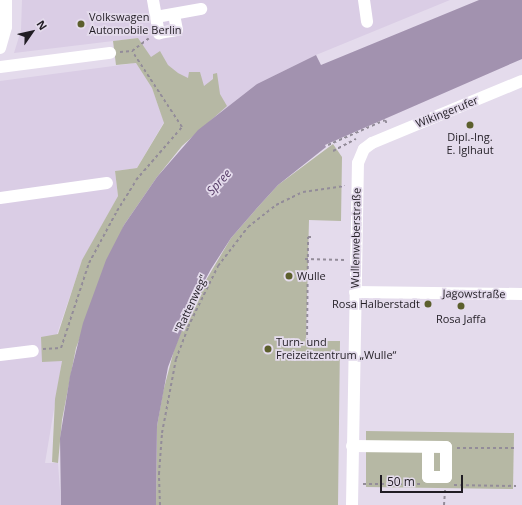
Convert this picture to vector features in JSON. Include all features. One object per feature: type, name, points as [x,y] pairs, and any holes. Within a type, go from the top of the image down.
[{"type":"street","points":[[0,48],[6,26],[6,0]]},
{"type":"street","points":[[153,0],[159,33],[177,30],[174,14]]},
{"type":"street","points":[[364,0],[367,22]]},
{"type":"street","points":[[156,17],[201,9]]},
{"type":"street","points":[[0,67],[110,53]]},
{"type":"street","name":"Wikingerufer","points":[[372,143],[522,81]]},
{"type":"street","name":"Wullenweberstraße","points":[[352,505],[358,163],[364,149],[372,143]]},
{"type":"street","points":[[0,198],[107,183]]},
{"type":"street","name":"Jagowstraße","points":[[355,292],[522,294]]},
{"type":"street","points":[[0,355],[33,351]]},
{"type":"street","points":[[352,446],[446,447],[446,477],[428,477],[428,447]]},
{"type":"path","points":[[110,53],[132,51],[142,41],[159,33]]},
{"type":"path","points":[[33,351],[61,348],[89,263],[117,210],[136,180],[182,127],[132,51]]},
{"type":"path","points":[[328,145],[385,120],[387,124]]},
{"type":"path","points":[[333,151],[358,139]]},
{"type":"path","name":"\"Rattenweg\"","points":[[160,505],[159,474],[162,433],[176,359],[188,326],[218,266],[248,227],[276,204],[303,192],[345,187]]},
{"type":"path","points":[[307,341],[308,236],[312,237]]},
{"type":"path","points":[[307,259],[345,260]]},
{"type":"path","points":[[446,447],[516,448]]},
{"type":"path","points":[[444,505],[446,477]]},
{"type":"shaded area","points":[[22,0],[450,0],[316,55],[257,84],[198,130],[138,38],[14,53],[21,30]]},
{"type":"shaded area","points":[[136,63],[152,88],[164,122],[137,168],[115,171],[118,196],[82,261],[57,334],[62,361],[45,463],[58,463],[61,505],[0,505],[0,81]]},
{"type":"green space","points":[[138,38],[151,57],[160,51],[168,65],[178,73],[188,78],[189,72],[200,72],[204,86],[213,79],[213,74],[217,73],[220,94],[227,106],[182,146],[157,177],[124,225],[76,348],[62,420],[58,463],[52,462],[55,399],[62,361],[42,362],[41,337],[58,334],[82,260],[118,196],[115,171],[137,168],[164,123],[152,88],[136,63],[116,65],[113,41]]},
{"type":"green space","name":"Turn- und Freizeitzentrum „Wulle“","points":[[333,144],[342,157],[341,221],[309,220],[306,341],[340,341],[338,505],[156,505],[157,426],[163,392],[174,350],[193,302],[231,238],[257,208],[278,185]]},
{"type":"green space","points":[[366,431],[514,433],[513,489],[366,487]]},
{"type":"water","name":"Spree","points":[[479,0],[522,0],[522,59],[325,145],[326,147],[278,185],[231,238],[211,269],[193,302],[168,367],[157,426],[156,505],[61,505],[60,438],[70,376],[83,323],[106,260],[124,225],[157,177],[198,130],[257,84],[316,55],[321,65]]},
{"type":"place","name":"Volkswagen Automobile Berlin","points":[[81,24]]},
{"type":"place","name":"Dipl.-Ing. E. Iglhaut","points":[[470,125]]},
{"type":"place","name":"Wulle","points":[[289,276]]},
{"type":"place","name":"Rosa Halberstadt","points":[[428,304]]},
{"type":"place","name":"Rosa Jaffa","points":[[461,306]]},
{"type":"place","name":"Turn- und Freizeitzentrum „Wulle“","points":[[268,349]]}]
